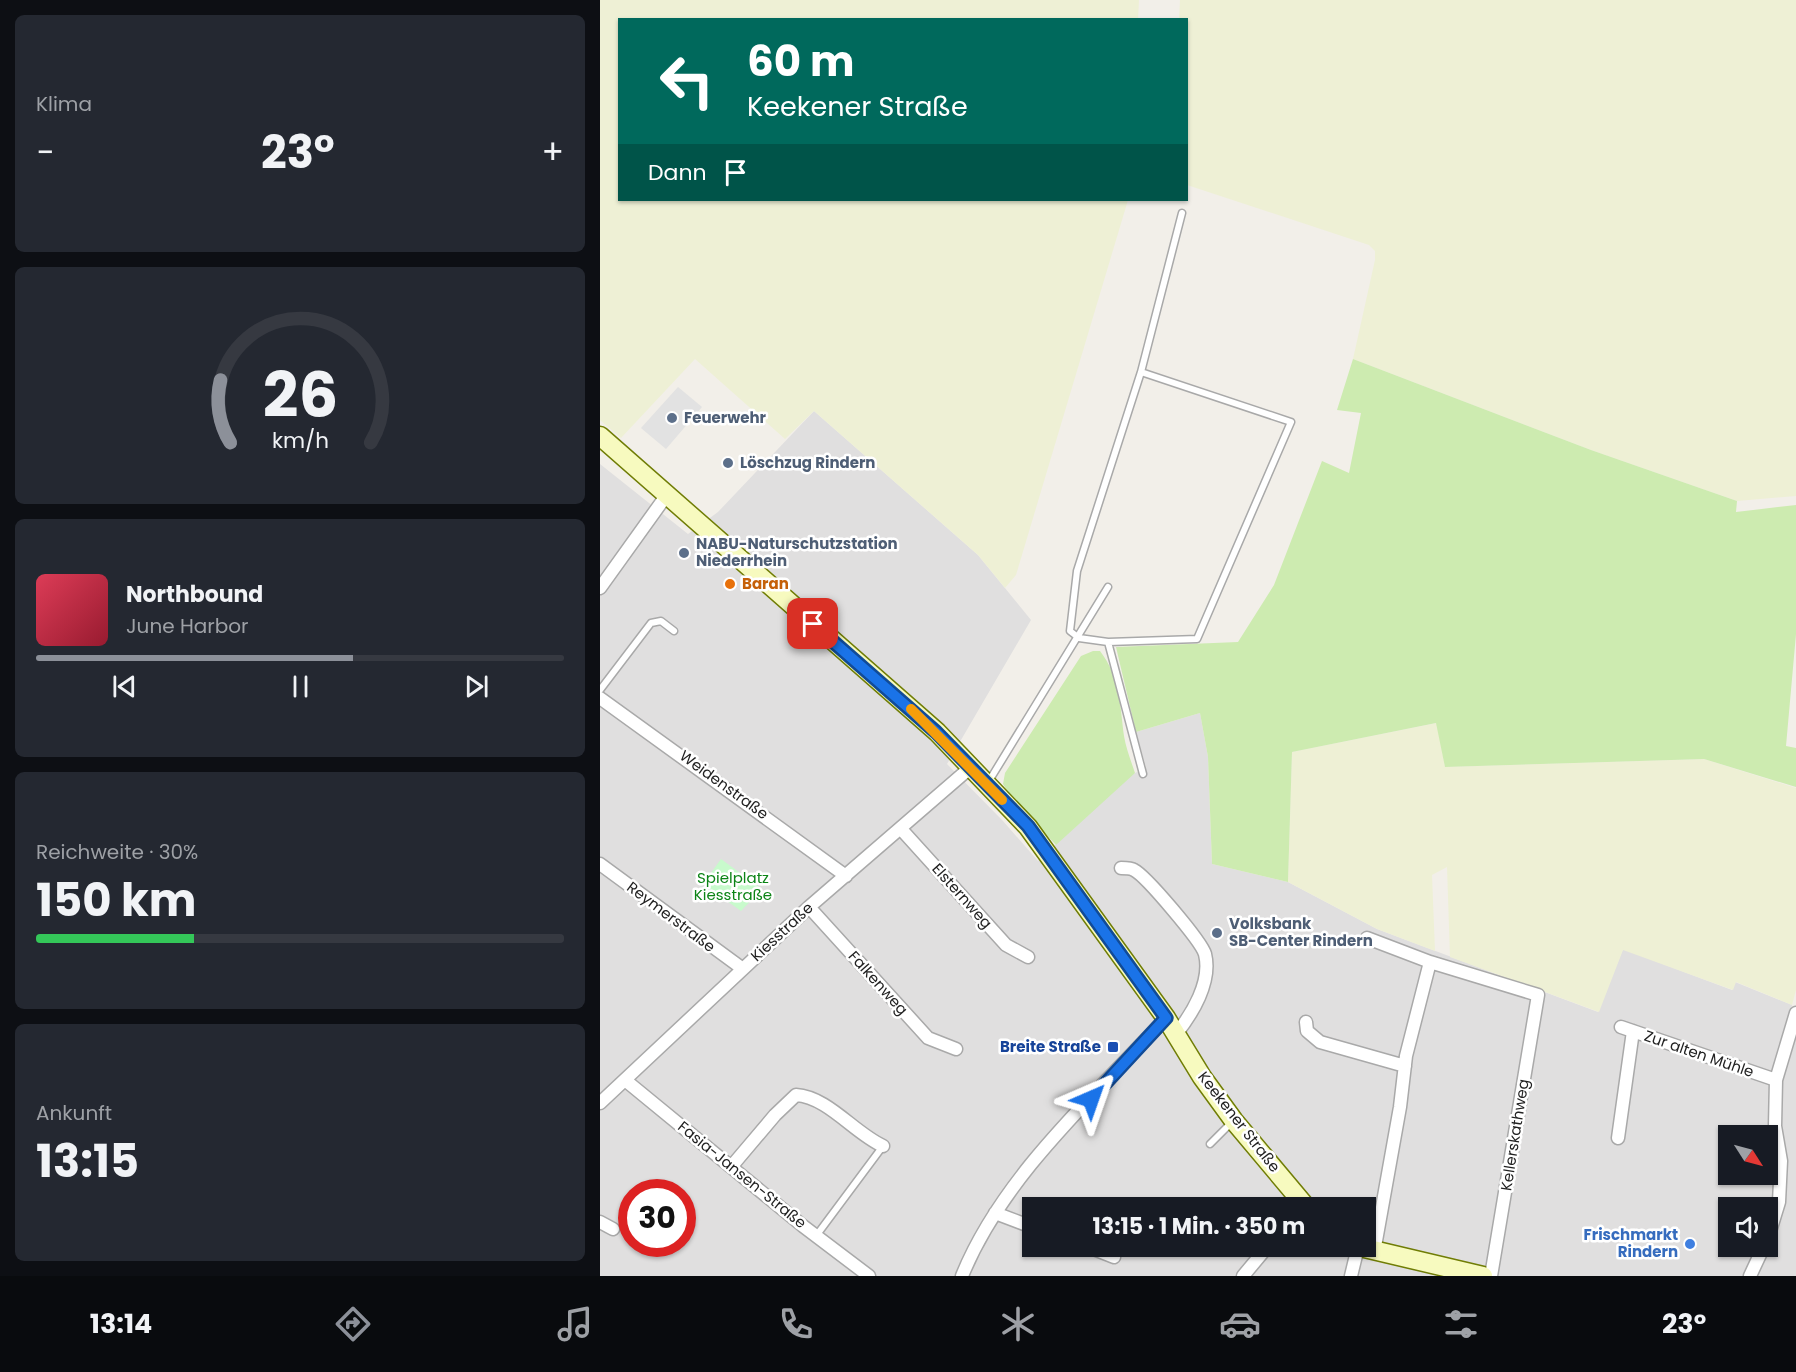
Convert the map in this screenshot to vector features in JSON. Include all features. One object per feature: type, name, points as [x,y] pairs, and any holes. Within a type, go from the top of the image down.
[{"type":"main road","name":"Keekener Straße","points":[[600,436],[890,690],[971,767],[1028,826],[1171,1026],[1234,1120],[1297,1197]]},
{"type":"main road","points":[[1376,1252],[1483,1276]]},
{"type":"street","points":[[600,588],[666,496]]},
{"type":"street","name":"Weidenstraße","points":[[600,698],[706,772],[846,876]]},
{"type":"street","name":"Kiesstraße","points":[[600,1103],[809,907],[971,767]]},
{"type":"street","name":"Elsternweg","points":[[901,829],[1006,945],[1028,957]]},
{"type":"street","name":"Reymerstraße","points":[[600,864],[742,969]]},
{"type":"street","points":[[962,1276],[977,1240],[1018,1178],[1171,1026],[1192,1014],[1204,976],[1204,954],[1155,890],[1134,869],[1120,868]]},
{"type":"street","name":"Falkenweg","points":[[809,907],[928,1038],[956,1049]]},
{"type":"street","points":[[1367,938],[1430,962],[1405,1066],[1400,1107],[1376,1199]]},
{"type":"street","name":"Kellerskathweg","points":[[1430,962],[1538,995],[1491,1276]]},
{"type":"street","points":[[1778,1205],[1781,1161],[1775,1126],[1776,1080],[1796,1013]]},
{"type":"street","points":[[1306,1022],[1307,1031],[1320,1042],[1405,1066]]},
{"type":"street","name":"Zur alten Mühle","points":[[1618,1138],[1627,1029],[1776,1080]]},
{"type":"street","name":"Fasia-Jansen-Straße","points":[[625,1080],[861,1274]]},
{"type":"street","points":[[731,1167],[796,1095],[808,1096],[867,1139],[883,1146]]},
{"type":"street","points":[[994,1213],[1022,1223]]},
{"type":"street","points":[[600,1222],[613,1229]]},
{"type":"street","points":[[1243,1276],[1259,1257]]},
{"type":"street","points":[[1351,1276],[1359,1257]]},
{"type":"street","points":[[1750,1276],[1759,1257]]},
{"type":"lane","points":[[1141,372],[1291,422],[1197,639],[1108,642],[1079,638],[1070,631],[1077,571],[1141,372],[1182,213]]},
{"type":"lane","points":[[987,784],[1079,638],[1108,587]]},
{"type":"lane","points":[[600,690],[651,623],[662,621],[674,631]]},
{"type":"lane","points":[[1108,642],[1143,774]]},
{"type":"lane","points":[[1210,1144],[1234,1120]]},
{"type":"lane","points":[[816,1236],[883,1146]]},
{"type":"shaded area","name":"Feuerwehr","points":[[678,387],[702,407],[666,449],[641,428]]},
{"type":"shaded area","points":[[814,411],[978,555],[1031,620],[947,764],[1003,821],[1038,861],[1128,777],[1146,767],[1136,732],[1200,713],[1208,757],[1212,864],[1288,882],[1377,929],[1598,1012],[1623,949],[1732,990],[1735,982],[1792,1005],[1788,1028],[1796,1030],[1796,1276],[600,1276],[600,464],[688,534],[718,512]]},
{"type":"green space","points":[[600,0],[1139,0],[1138,18],[618,18],[618,201],[1128,201],[1016,575],[1005,588],[978,555],[814,411],[785,439],[695,359],[621,438],[600,420]]},
{"type":"green space","points":[[1180,0],[1796,0],[1796,496],[1737,501],[1591,450],[1353,359],[1375,251],[1369,245],[1188,185],[1188,18],[1179,18]]},
{"type":"green space","points":[[1353,359],[1591,450],[1737,501],[1736,512],[1796,505],[1796,634],[1786,746],[1796,748],[1796,787],[1704,759],[1445,767],[1436,723],[1292,752],[1288,882],[1212,864],[1208,757],[1200,713],[1136,732],[1116,647],[1238,642],[1274,585],[1322,461],[1349,473],[1361,413],[1337,410]]},
{"type":"green space","points":[[1100,651],[1112,671],[1120,702],[1125,741],[1135,773],[1056,845],[1011,797],[1003,784],[1005,773],[1081,656]]},
{"type":"green space","points":[[1437,723],[1445,767],[1704,759],[1796,788],[1796,990],[1792,1005],[1736,982],[1733,990],[1623,950],[1599,1012],[1450,957],[1447,867],[1432,875],[1435,951],[1377,929],[1288,882],[1292,752]]},
{"type":"green space","name":"Spielplatz Kiesstraße","points":[[721,859],[762,889],[741,911],[703,884]]},
{"type":"slow traffic","points":[[911,709],[1002,800]]},
{"type":"place","name":"Feuerwehr","points":[[672,418]]},
{"type":"place","name":"Löschzug Rindern","points":[[728,463]]},
{"type":"place","name":"NABU-Naturschutzstation Niederrhein","points":[[684,553]]},
{"type":"place","name":"Baran","points":[[730,584]]},
{"type":"place","name":"Volksbank SB-Center Rindern","points":[[1217,933]]},
{"type":"place","name":"Breite Straße","points":[[1113,1047]]},
{"type":"place","name":"Frischmarkt Rindern","points":[[1690,1244]]},
{"type":"route","points":[[813,624],[936,732],[1028,826],[1166,1018],[1091,1099]]}]
